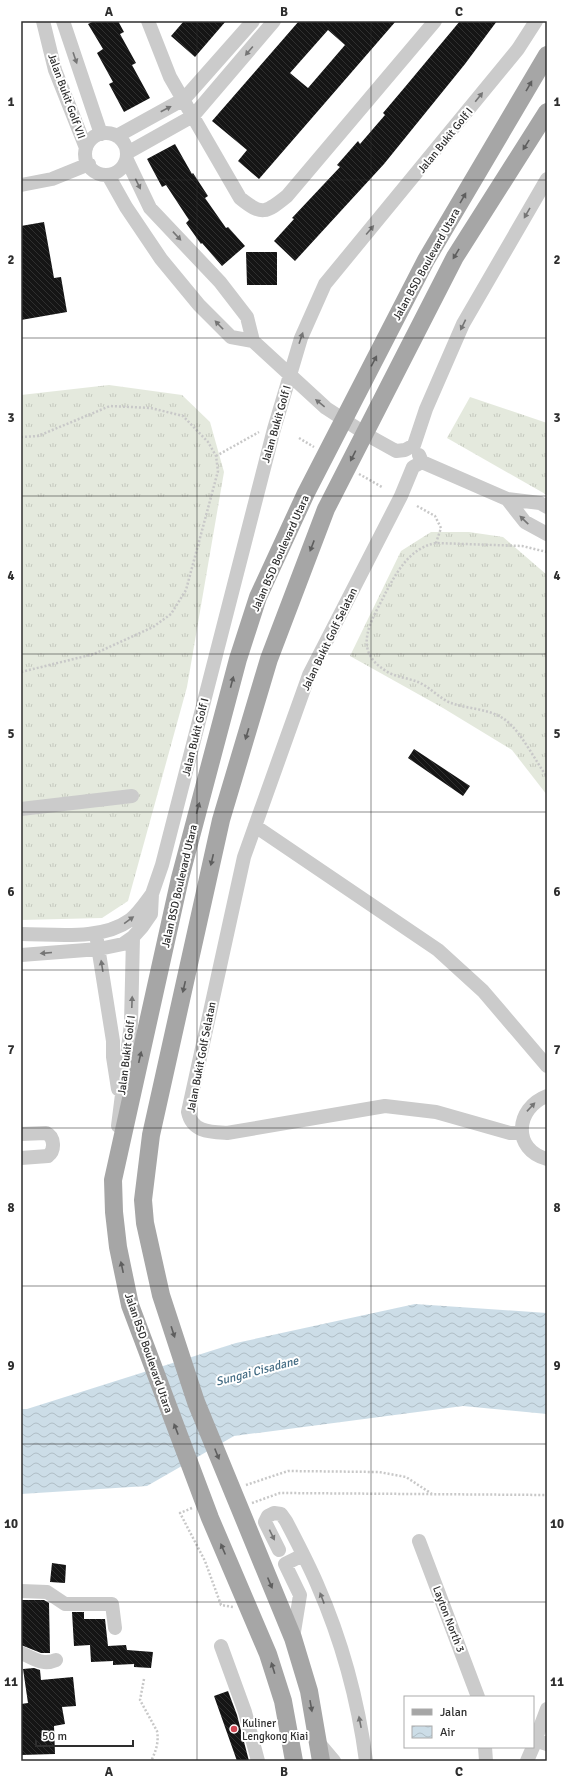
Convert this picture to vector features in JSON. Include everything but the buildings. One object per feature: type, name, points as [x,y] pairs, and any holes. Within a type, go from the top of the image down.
[{"type":"main road","name":"Jalan BSD Boulevard Utara","points":[[294,1761],[283,1701],[268,1654],[210,1518],[130,1306],[118,1247],[114,1212],[113,1180],[180,878],[238,659],[258,596],[306,493],[426,260],[547,55]]},
{"type":"main road","name":"Jalan BSD Boulevard Utara","points":[[321,1761],[309,1691],[293,1638],[238,1509],[196,1402],[161,1295],[145,1223],[143,1200],[151,1135],[221,820],[269,659],[326,509],[455,257],[547,112]]},
{"type":"street","name":"Jalan Bukit Golf VII","points":[[43,21],[55,70],[86,148]]},
{"type":"street","name":"Jalan Bukit Golf VII","points":[[62,21],[101,134]]},
{"type":"street","points":[[148,21],[170,77],[240,198],[251,207],[263,211],[272,209],[287,196],[435,21]]},
{"type":"street","points":[[117,136],[184,99],[254,21]]},
{"type":"street","points":[[252,341],[247,317],[220,282],[150,208],[127,156],[122,140],[110,133],[101,134],[93,138],[86,148],[88,164],[97,172],[108,175],[116,172],[123,167],[127,156],[193,116],[274,21]]},
{"type":"street","name":"Jalan Bukit Golf I","points":[[21,955],[99,949],[122,944],[133,937],[151,914],[152,894],[162,865],[269,448],[300,338],[325,284],[518,49],[536,21]]},
{"type":"street","points":[[21,185],[52,179],[88,164]]},
{"type":"street","points":[[108,175],[126,207],[161,259],[200,305],[231,337],[252,341],[336,415],[396,451],[409,448]]},
{"type":"street","points":[[409,448],[463,324],[547,179]]},
{"type":"street","points":[[409,448],[417,464],[507,500],[540,503],[547,507]]},
{"type":"street","name":"Jalan Bukit Golf Selatan","points":[[417,464],[309,675],[244,857],[188,1112],[192,1123],[206,1132],[227,1133],[385,1106],[436,1112],[506,1132],[522,1133]]},
{"type":"street","points":[[507,500],[525,522],[547,534]]},
{"type":"street","points":[[21,809],[133,796]]},
{"type":"street","points":[[255,826],[438,950],[483,991],[547,1066]]},
{"type":"street","name":"Jalan Bukit Golf I","points":[[21,934],[96,934],[114,929],[131,919],[152,894]]},
{"type":"street","name":"Jalan Bukit Golf I","points":[[96,934],[113,1041],[116,1082],[121,1101]]},
{"type":"street","name":"Jalan Bukit Golf I","points":[[113,1180],[131,1024],[133,937]]},
{"type":"street","points":[[547,1096],[533,1104],[527,1110],[523,1121],[522,1133],[532,1152],[547,1159]]},
{"type":"street","points":[[21,1134],[46,1133],[51,1137],[53,1144],[52,1150],[48,1156],[21,1158]]},
{"type":"street","points":[[279,1550],[265,1522],[268,1516],[274,1513],[281,1514],[286,1521],[317,1584],[330,1619],[350,1676],[361,1725],[366,1761]]},
{"type":"street","name":"Layton North 3","points":[[419,1541],[478,1696]]},
{"type":"street","points":[[293,1638],[300,1595],[285,1564],[303,1555]]},
{"type":"street","points":[[21,1591],[47,1592],[65,1604],[112,1604],[115,1628]]},
{"type":"street","points":[[221,1646],[244,1712],[258,1761]]},
{"type":"street","points":[[21,1653],[39,1662],[50,1662],[56,1660]]},
{"type":"street","points":[[527,1761],[537,1744],[547,1709]]},
{"type":"street","points":[[318,1742],[334,1761]]},
{"type":"street","points":[[485,1748],[486,1761]]},
{"type":"path","points":[[21,437],[38,436],[110,406],[151,408],[183,416],[208,442],[216,456],[218,471],[186,590],[171,614],[153,627],[94,654],[21,672]]},
{"type":"path","points":[[216,456],[264,430]]},
{"type":"path","points":[[417,506],[435,516],[440,528],[436,543]]},
{"type":"path","points":[[547,552],[522,546],[436,543],[425,545],[409,557],[396,572],[368,629],[366,643],[373,659],[386,671],[419,683],[451,703],[495,714],[509,723],[547,777]]},
{"type":"path","points":[[238,1509],[280,1493],[547,1495]]},
{"type":"path","points":[[144,1679],[140,1700],[157,1731],[158,1736],[156,1748],[151,1761]]},
{"type":"green space","points":[[109,385],[182,395],[210,422],[224,472],[187,687],[128,901],[102,918],[21,920],[21,395]]},
{"type":"green space","points":[[470,397],[547,423],[547,495],[447,438]]},
{"type":"green space","points":[[431,532],[469,532],[503,537],[547,575],[547,795],[512,750],[443,708],[350,656],[401,551]]},
{"type":"water","name":"Sungai Cisadane","points":[[415,1304],[547,1313],[547,1414],[463,1406],[234,1436],[147,1486],[21,1494],[21,1409],[27,1409],[236,1343]]},
{"type":"place","name":"Kuliner Lengkong Kiai","points":[[234,1729]]}]
